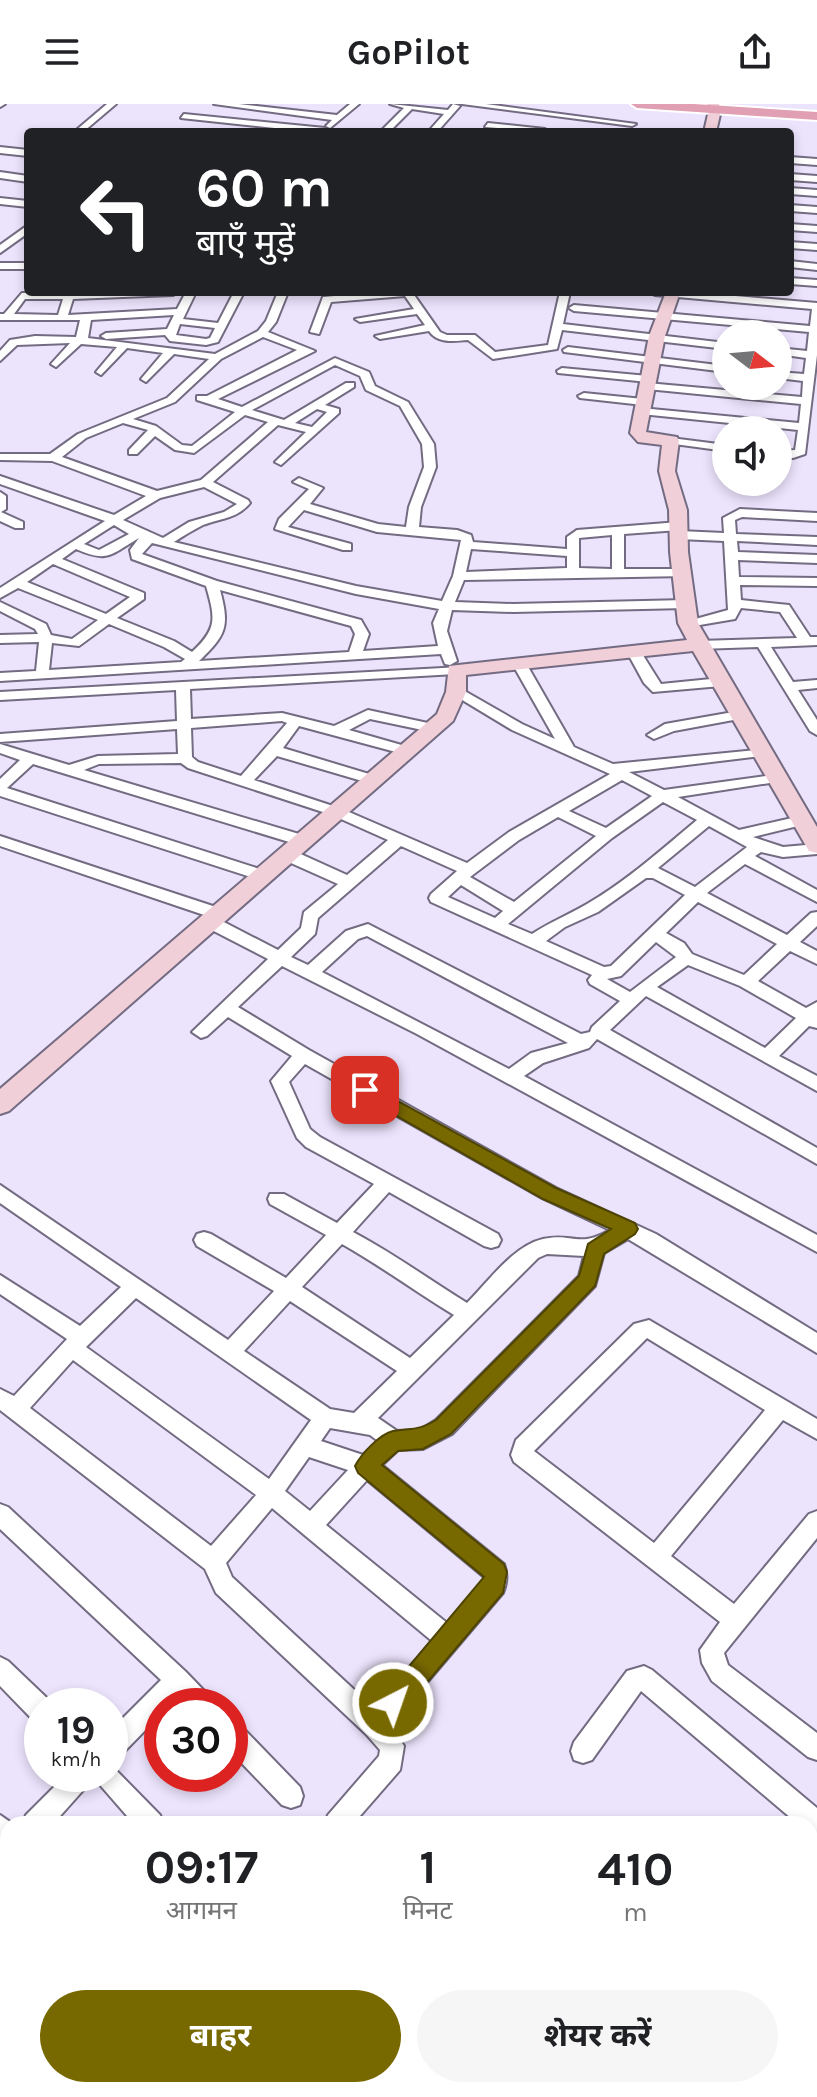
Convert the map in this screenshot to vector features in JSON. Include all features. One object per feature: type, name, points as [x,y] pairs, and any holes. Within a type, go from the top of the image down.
[{"type":"main road","points":[[637,114],[685,105],[817,114]]},
{"type":"street","points":[[83,128],[112,104]]},
{"type":"street","points":[[218,104],[339,118]]},
{"type":"street","points":[[310,104],[351,107]]},
{"type":"street","points":[[394,104],[450,113]]},
{"type":"street","points":[[436,128],[458,104]]},
{"type":"street","points":[[466,104],[608,122],[613,116],[637,114]]},
{"type":"street","points":[[328,128],[351,107]]},
{"type":"street","points":[[388,128],[410,107]]},
{"type":"street","points":[[486,128],[504,107]]},
{"type":"street","points":[[711,128],[714,107]]},
{"type":"street","points":[[184,116],[289,128]]},
{"type":"street","points":[[0,150],[24,153]]},
{"type":"street","points":[[794,160],[817,162]]},
{"type":"street","points":[[0,175],[24,178]]},
{"type":"street","points":[[794,177],[817,179]]},
{"type":"street","points":[[794,191],[817,193]]},
{"type":"street","points":[[0,201],[24,204]]},
{"type":"street","points":[[794,208],[817,210]]},
{"type":"street","points":[[794,227],[817,229]]},
{"type":"street","points":[[1,261],[24,233]]},
{"type":"street","points":[[794,245],[817,247]]},
{"type":"street","points":[[1,261],[24,257]]},
{"type":"street","points":[[1,261],[24,265]]},
{"type":"street","points":[[794,264],[817,267]]},
{"type":"street","points":[[0,277],[24,277]]},
{"type":"street","points":[[794,281],[817,283]]},
{"type":"street","points":[[24,295],[16,295],[4,317],[86,317],[221,326]]},
{"type":"street","points":[[62,318],[69,296]]},
{"type":"street","points":[[189,296],[170,338],[212,342],[237,296]]},
{"type":"street","points":[[53,458],[82,436],[171,400],[217,357],[262,333],[271,322],[281,296]]},
{"type":"street","points":[[315,332],[328,296]]},
{"type":"street","points":[[410,296],[441,337],[476,339],[493,356],[553,347],[560,327],[564,296]]},
{"type":"street","points":[[666,296],[639,436],[712,446]]},
{"type":"street","points":[[710,296],[817,306],[808,420],[799,454],[792,454]]},
{"type":"street","points":[[574,308],[815,330]]},
{"type":"street","points":[[360,319],[420,311]]},
{"type":"street","points":[[56,364],[80,339],[86,317]]},
{"type":"street","points":[[0,358],[12,344],[19,341],[80,339],[176,322]]},
{"type":"street","points":[[380,336],[432,327]]},
{"type":"street","points":[[560,327],[712,344]]},
{"type":"street","points":[[262,333],[365,374],[370,388],[404,404],[428,444],[430,467],[415,507],[412,531]]},
{"type":"street","points":[[80,339],[217,357]]},
{"type":"street","points":[[101,372],[123,347]]},
{"type":"street","points":[[208,400],[305,350]]},
{"type":"street","points":[[568,350],[647,383],[810,390]]},
{"type":"street","points":[[146,379],[170,352]]},
{"type":"street","points":[[792,353],[811,355]]},
{"type":"street","points":[[123,420],[155,430],[179,448],[194,450],[242,412],[335,361]]},
{"type":"street","points":[[562,371],[647,383],[808,420]]},
{"type":"street","points":[[584,396],[712,371]]},
{"type":"street","points":[[0,594],[113,519],[156,495],[205,483],[281,422],[350,385]]},
{"type":"street","points":[[182,391],[242,412],[314,431]]},
{"type":"street","points":[[281,462],[335,411],[315,405]]},
{"type":"street","points":[[133,452],[155,430]]},
{"type":"street","points":[[0,677],[189,662],[354,656],[451,666],[492,714],[617,771],[758,846],[783,852],[817,848],[688,623],[678,510],[667,471],[671,441]]},
{"type":"street","points":[[802,442],[817,444]]},
{"type":"street","points":[[0,457],[53,458],[156,495]]},
{"type":"street","points":[[0,481],[113,519],[151,538],[356,590],[447,606],[513,608],[686,604]]},
{"type":"street","points":[[299,482],[317,488],[283,522],[281,529],[347,547]]},
{"type":"street","points":[[75,544],[100,555],[202,520],[226,516],[242,507],[244,503],[205,483]]},
{"type":"street","points":[[0,496],[0,509]]},
{"type":"street","points":[[0,1104],[446,717],[451,666],[440,623],[459,576],[467,538],[463,535],[377,528],[302,506]]},
{"type":"street","points":[[688,623],[734,614],[729,518],[733,515],[817,517]]},
{"type":"street","points":[[0,516],[19,525]]},
{"type":"street","points":[[618,530],[618,573]]},
{"type":"street","points":[[573,572],[573,537],[577,534],[618,530],[679,531],[817,541]]},
{"type":"street","points":[[151,538],[136,550],[136,556],[212,584],[356,623],[362,634],[354,656]]},
{"type":"street","points":[[466,545],[572,553]]},
{"type":"street","points":[[732,556],[817,559]]},
{"type":"street","points":[[0,639],[46,638],[74,643],[139,596],[52,559]]},
{"type":"street","points":[[459,576],[573,572],[682,573]]},
{"type":"street","points":[[734,581],[817,582]]},
{"type":"street","points":[[16,582],[178,648],[189,662]]},
{"type":"street","points":[[189,662],[218,635],[222,619],[212,584]]},
{"type":"street","points":[[735,603],[784,608],[812,642]]},
{"type":"street","points":[[0,606],[41,627],[46,638],[42,675]]},
{"type":"street","points":[[0,696],[451,666],[520,665],[699,645],[812,642]]},
{"type":"street","points":[[762,643],[816,728]]},
{"type":"street","points":[[634,652],[651,683],[658,689],[721,682]]},
{"type":"street","points":[[520,665],[568,749]]},
{"type":"street","points":[[183,684],[185,758]]},
{"type":"street","points":[[789,686],[817,684]]},
{"type":"street","points":[[336,731],[368,714],[432,728]]},
{"type":"street","points":[[654,735],[670,727],[739,715]]},
{"type":"street","points":[[0,738],[282,717],[407,751]]},
{"type":"street","points":[[244,782],[274,750],[296,720]]},
{"type":"street","points":[[0,748],[296,848],[348,882]]},
{"type":"street","points":[[274,750],[374,780]]},
{"type":"street","points":[[761,752],[617,771],[514,836],[437,898],[534,941],[817,1084]]},
{"type":"street","points":[[30,758],[0,789],[263,876]]},
{"type":"street","points":[[69,770],[98,760],[185,758],[193,765],[337,812],[399,839],[463,874],[513,909]]},
{"type":"street","points":[[496,925],[607,835],[663,795],[776,777]]},
{"type":"street","points":[[558,811],[607,835]]},
{"type":"street","points":[[534,941],[559,923],[592,908],[643,873],[707,820]]},
{"type":"street","points":[[738,835],[801,821]]},
{"type":"street","points":[[201,1032],[309,930],[310,916],[399,839]]},
{"type":"street","points":[[0,841],[215,918],[280,958],[510,1077],[817,1244]]},
{"type":"street","points":[[602,977],[655,934],[697,893],[758,846]]},
{"type":"street","points":[[744,857],[817,897]]},
{"type":"street","points":[[643,873],[656,873],[697,893],[817,958]]},
{"type":"street","points":[[746,982],[817,917]]},
{"type":"street","points":[[310,973],[352,935],[368,930],[583,1043]]},
{"type":"street","points":[[655,934],[678,947],[686,958],[746,982],[814,1016],[767,1057]]},
{"type":"street","points":[[510,1077],[537,1058],[583,1043],[639,993],[686,958]]},
{"type":"street","points":[[226,1008],[303,1055],[549,1193],[628,1229],[817,1344]]},
{"type":"street","points":[[598,1031],[817,1157]]},
{"type":"street","points":[[303,1055],[280,1081],[303,1133],[313,1142],[491,1240]]},
{"type":"street","points":[[230,1352],[387,1182]]},
{"type":"street","points":[[0,1193],[325,1418],[375,1426],[393,1441]]},
{"type":"street","points":[[277,1199],[398,1266],[415,1281],[468,1314]]},
{"type":"street","points":[[359,1422],[531,1252],[546,1246],[595,1249],[628,1229]]},
{"type":"street","points":[[204,1240],[290,1290],[412,1370]]},
{"type":"street","points":[[311,1526],[393,1441],[423,1439],[444,1427],[588,1280],[595,1249]]},
{"type":"street","points":[[0,1283],[271,1493],[448,1639]]},
{"type":"street","points":[[135,1286],[77,1343],[7,1403],[213,1561],[224,1585],[375,1725],[392,1746],[391,1761],[344,1816]]},
{"type":"street","points":[[736,1620],[522,1455],[524,1447],[641,1330],[649,1329],[817,1430]]},
{"type":"street","points":[[656,1557],[780,1408]]},
{"type":"street","points":[[213,1561],[271,1493],[325,1418]]},
{"type":"street","points":[[305,1446],[366,1466],[496,1572],[495,1585],[375,1725]]},
{"type":"street","points":[[0,1514],[186,1688]]},
{"type":"street","points":[[817,1521],[712,1650],[720,1673],[817,1748]]},
{"type":"street","points":[[0,1669],[24,1693]]},
{"type":"street","points":[[583,1751],[635,1679],[644,1678],[808,1816]]},
{"type":"street","points":[[128,1730],[178,1680]]},
{"type":"street","points":[[248,1752],[291,1796]]},
{"type":"street","points":[[43,1816],[66,1792]]},
{"type":"street","points":[[122,1792],[144,1816]]},
{"type":"route","points":[[365,1090],[549,1193],[628,1229],[595,1249],[588,1280],[444,1427],[423,1439],[393,1441],[366,1466],[496,1572],[495,1585],[393,1703]]}]
